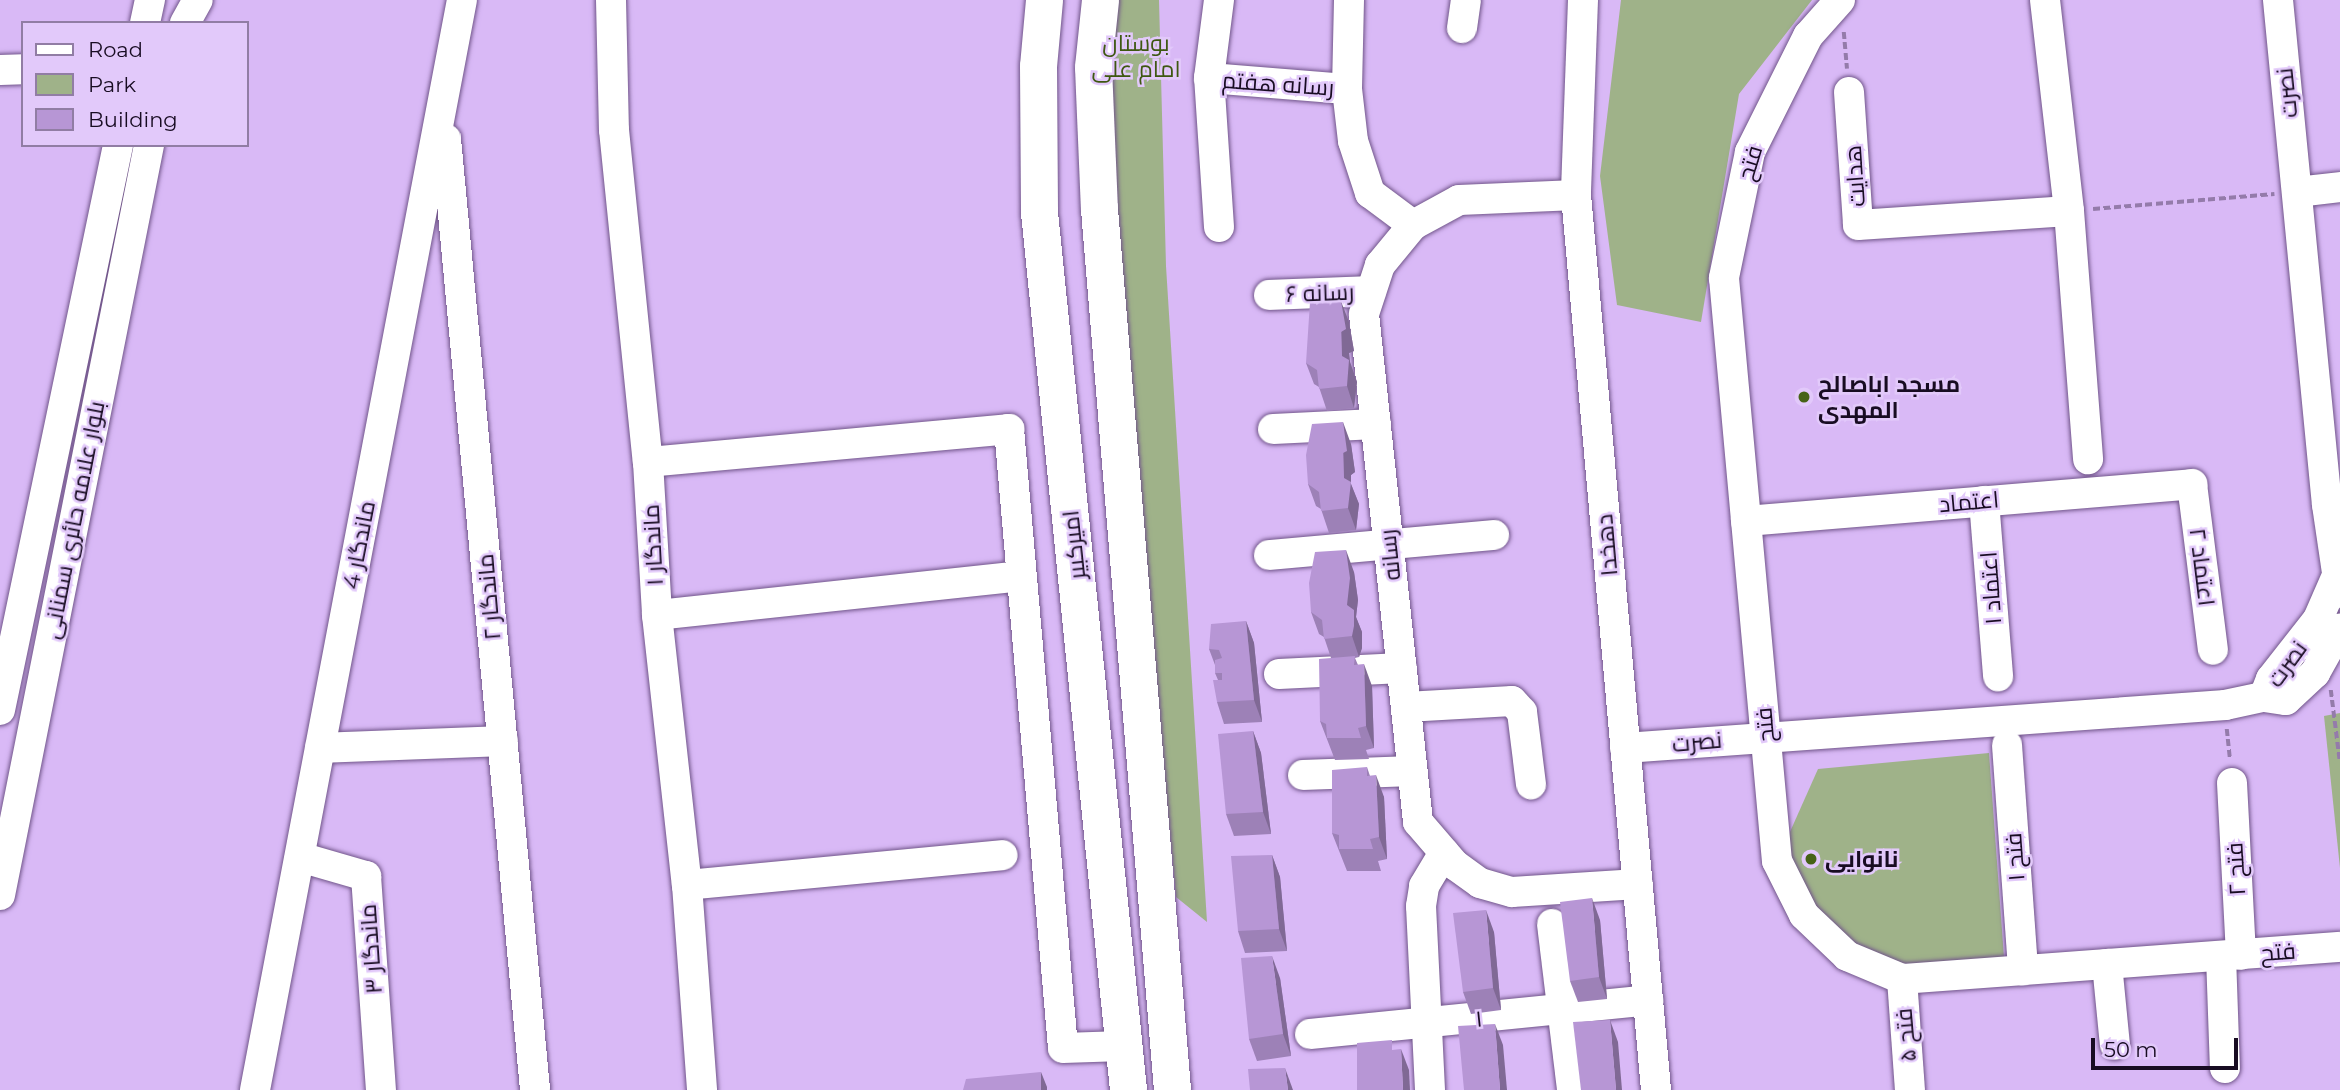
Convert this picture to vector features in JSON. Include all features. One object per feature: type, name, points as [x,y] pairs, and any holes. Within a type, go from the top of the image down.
[{"type":"main road","name":"امیرکبیر","points":[[1044,0],[1038,66],[1039,212],[1057,368],[1128,1090]]},
{"type":"main road","points":[[1100,0],[1093,67],[1117,448],[1172,1090]]},
{"type":"main road","points":[[1057,368],[1067,390],[1082,398],[1105,391],[1113,368]]},
{"type":"main road","points":[[1065,454],[1071,439],[1085,429],[1101,430],[1117,448]]},
{"type":"street","points":[[145,21],[150,0]]},
{"type":"street","points":[[186,21],[198,0]]},
{"type":"street","name":"ماندگار 4","points":[[256,1090],[462,0]]},
{"type":"street","name":"ماندگار ۱","points":[[611,0],[614,130],[648,462],[657,615],[687,885],[702,1090]]},
{"type":"street","points":[[1219,0],[1209,78],[1219,227]]},
{"type":"street","points":[[1349,0],[1347,89],[1353,141],[1370,193],[1413,225]]},
{"type":"street","name":"دهخدا","points":[[1583,0],[1576,195],[1656,1090]]},
{"type":"street","points":[[2045,0],[2069,211],[2088,460]]},
{"type":"street","name":"نصرت","points":[[1626,748],[2225,705],[2264,697],[2270,680],[2311,630],[2337,587],[2278,0]]},
{"type":"street","name":"فتح","points":[[1842,12],[1808,36],[1750,152],[1724,278],[1777,861],[1804,915],[1847,956],[1902,979],[2340,947]]},
{"type":"street","points":[[0,70],[21,69]]},
{"type":"street","name":"رسانه هفتم","points":[[1209,78],[1347,89]]},
{"type":"street","name":"هدایت","points":[[1849,92],[1858,225],[2069,211]]},
{"type":"street","name":"ماندگار ۲","points":[[442,103],[536,1090]]},
{"type":"street","name":"بلوار علامه حائری سمنانی","points":[[0,710],[5,662],[42,504],[118,147]]},
{"type":"street","name":"بلوار علامه حائری سمنانی","points":[[0,895],[13,761],[77,511],[149,147]]},
{"type":"street","points":[[2297,192],[2340,187]]},
{"type":"street","name":"رسانه","points":[[1576,195],[1459,200],[1413,225],[1380,265],[1364,314],[1418,822],[1444,853],[1480,883],[1512,892],[1637,884]]},
{"type":"street","name":"رسانه ۶","points":[[1269,295],[1371,291]]},
{"type":"street","points":[[1273,429],[1376,424]]},
{"type":"street","points":[[648,462],[1010,429],[1063,1048],[1123,1046]]},
{"type":"street","name":"اعتماد","points":[[1746,521],[2192,484]]},
{"type":"street","name":"اعتماد ۲","points":[[2192,484],[2213,650]]},
{"type":"street","name":"اعتماد ۱","points":[[1984,501],[1998,676]]},
{"type":"street","points":[[42,504],[77,511]]},
{"type":"street","points":[[1269,555],[1389,547],[1494,535]]},
{"type":"street","points":[[657,615],[1021,576]]},
{"type":"street","points":[[2264,697],[2286,700],[2326,657],[2340,628]]},
{"type":"street","points":[[1279,674],[1402,668]]},
{"type":"street","points":[[1406,707],[1512,701],[1522,712],[1531,784]]},
{"type":"street","points":[[320,748],[503,741]]},
{"type":"street","name":"فتح ۱","points":[[2007,745],[2023,970]]},
{"type":"street","points":[[1303,775],[1412,771]]},
{"type":"street","name":"فتح ۲","points":[[2225,1068],[2231,955],[2232,782]]},
{"type":"street","points":[[1430,1090],[1421,906],[1424,886],[1444,853]]},
{"type":"street","points":[[687,885],[1003,855]]},
{"type":"street","name":"ماندگار ۳","points":[[300,857],[366,877],[381,1090]]},
{"type":"street","points":[[1552,924],[1572,1090]]},
{"type":"street","points":[[2106,964],[2115,1045]]},
{"type":"street","name":"۵ فتح","points":[[1902,979],[1910,1090]]},
{"type":"street","name":"۱","points":[[1310,1034],[1427,1025],[1648,1000]]},
{"type":"path","points":[[1842,12],[1849,92]]},
{"type":"path","points":[[2069,211],[2297,192]]},
{"type":"path","points":[[2326,657],[2340,761]]},
{"type":"path","points":[[2225,705],[2232,782]]},
{"type":"green space","name":"بوستان امام علی","points":[[1119,0],[1159,0],[1166,266],[1207,922],[1176,897],[1166,793],[1119,295],[1111,41]]},
{"type":"green space","points":[[1621,0],[1812,0],[1739,94],[1701,322],[1617,305],[1600,176]]},
{"type":"green space","points":[[2340,713],[2340,868],[2324,716]]},
{"type":"green space","points":[[1989,753],[2005,971],[1902,979],[1847,956],[1777,861],[1818,769]]},
{"type":"building","points":[[1341,301],[1346,329],[1341,332],[1342,356],[1349,360],[1347,386],[1319,389],[1317,370],[1306,363],[1310,302]]},
{"type":"building","points":[[1343,422],[1347,451],[1343,453],[1344,478],[1351,482],[1348,508],[1321,511],[1319,492],[1308,484],[1306,455],[1312,424]]},
{"type":"building","points":[[1346,550],[1350,578],[1347,605],[1354,610],[1352,636],[1324,639],[1322,620],[1311,612],[1309,583],[1315,552]]},
{"type":"building","points":[[1246,621],[1254,700],[1217,702],[1213,680],[1222,680],[1222,673],[1215,673],[1215,660],[1222,658],[1219,650],[1209,649],[1211,624]]},
{"type":"building","points":[[1355,656],[1354,665],[1364,664],[1366,726],[1358,728],[1361,738],[1327,738],[1326,724],[1320,721],[1319,659]]},
{"type":"building","points":[[1253,731],[1263,812],[1226,814],[1218,734]]},
{"type":"building","points":[[1367,767],[1367,776],[1376,775],[1379,837],[1370,839],[1373,849],[1339,849],[1339,835],[1332,833],[1332,770]]},
{"type":"building","points":[[1272,855],[1279,929],[1238,931],[1231,856]]},
{"type":"building","points":[[1592,898],[1599,977],[1570,981],[1560,902]]},
{"type":"building","points":[[1486,910],[1493,988],[1463,992],[1453,913]]},
{"type":"building","points":[[1272,956],[1283,1034],[1249,1039],[1241,958]]},
{"type":"building","points":[[1610,1020],[1616,1090],[1581,1090],[1573,1022]]},
{"type":"building","points":[[1495,1024],[1500,1090],[1464,1090],[1458,1026]]},
{"type":"building","points":[[1392,1040],[1392,1050],[1401,1049],[1403,1090],[1357,1090],[1357,1043]]},
{"type":"building","points":[[1285,1068],[1288,1090],[1250,1090],[1248,1069]]},
{"type":"building","points":[[1041,1072],[1041,1090],[963,1090],[966,1079]]},
{"type":"place","name":"مسجد اباصالح المهدی","points":[[1804,397]]},
{"type":"place","name":"نانوایی","points":[[1811,859]]}]
